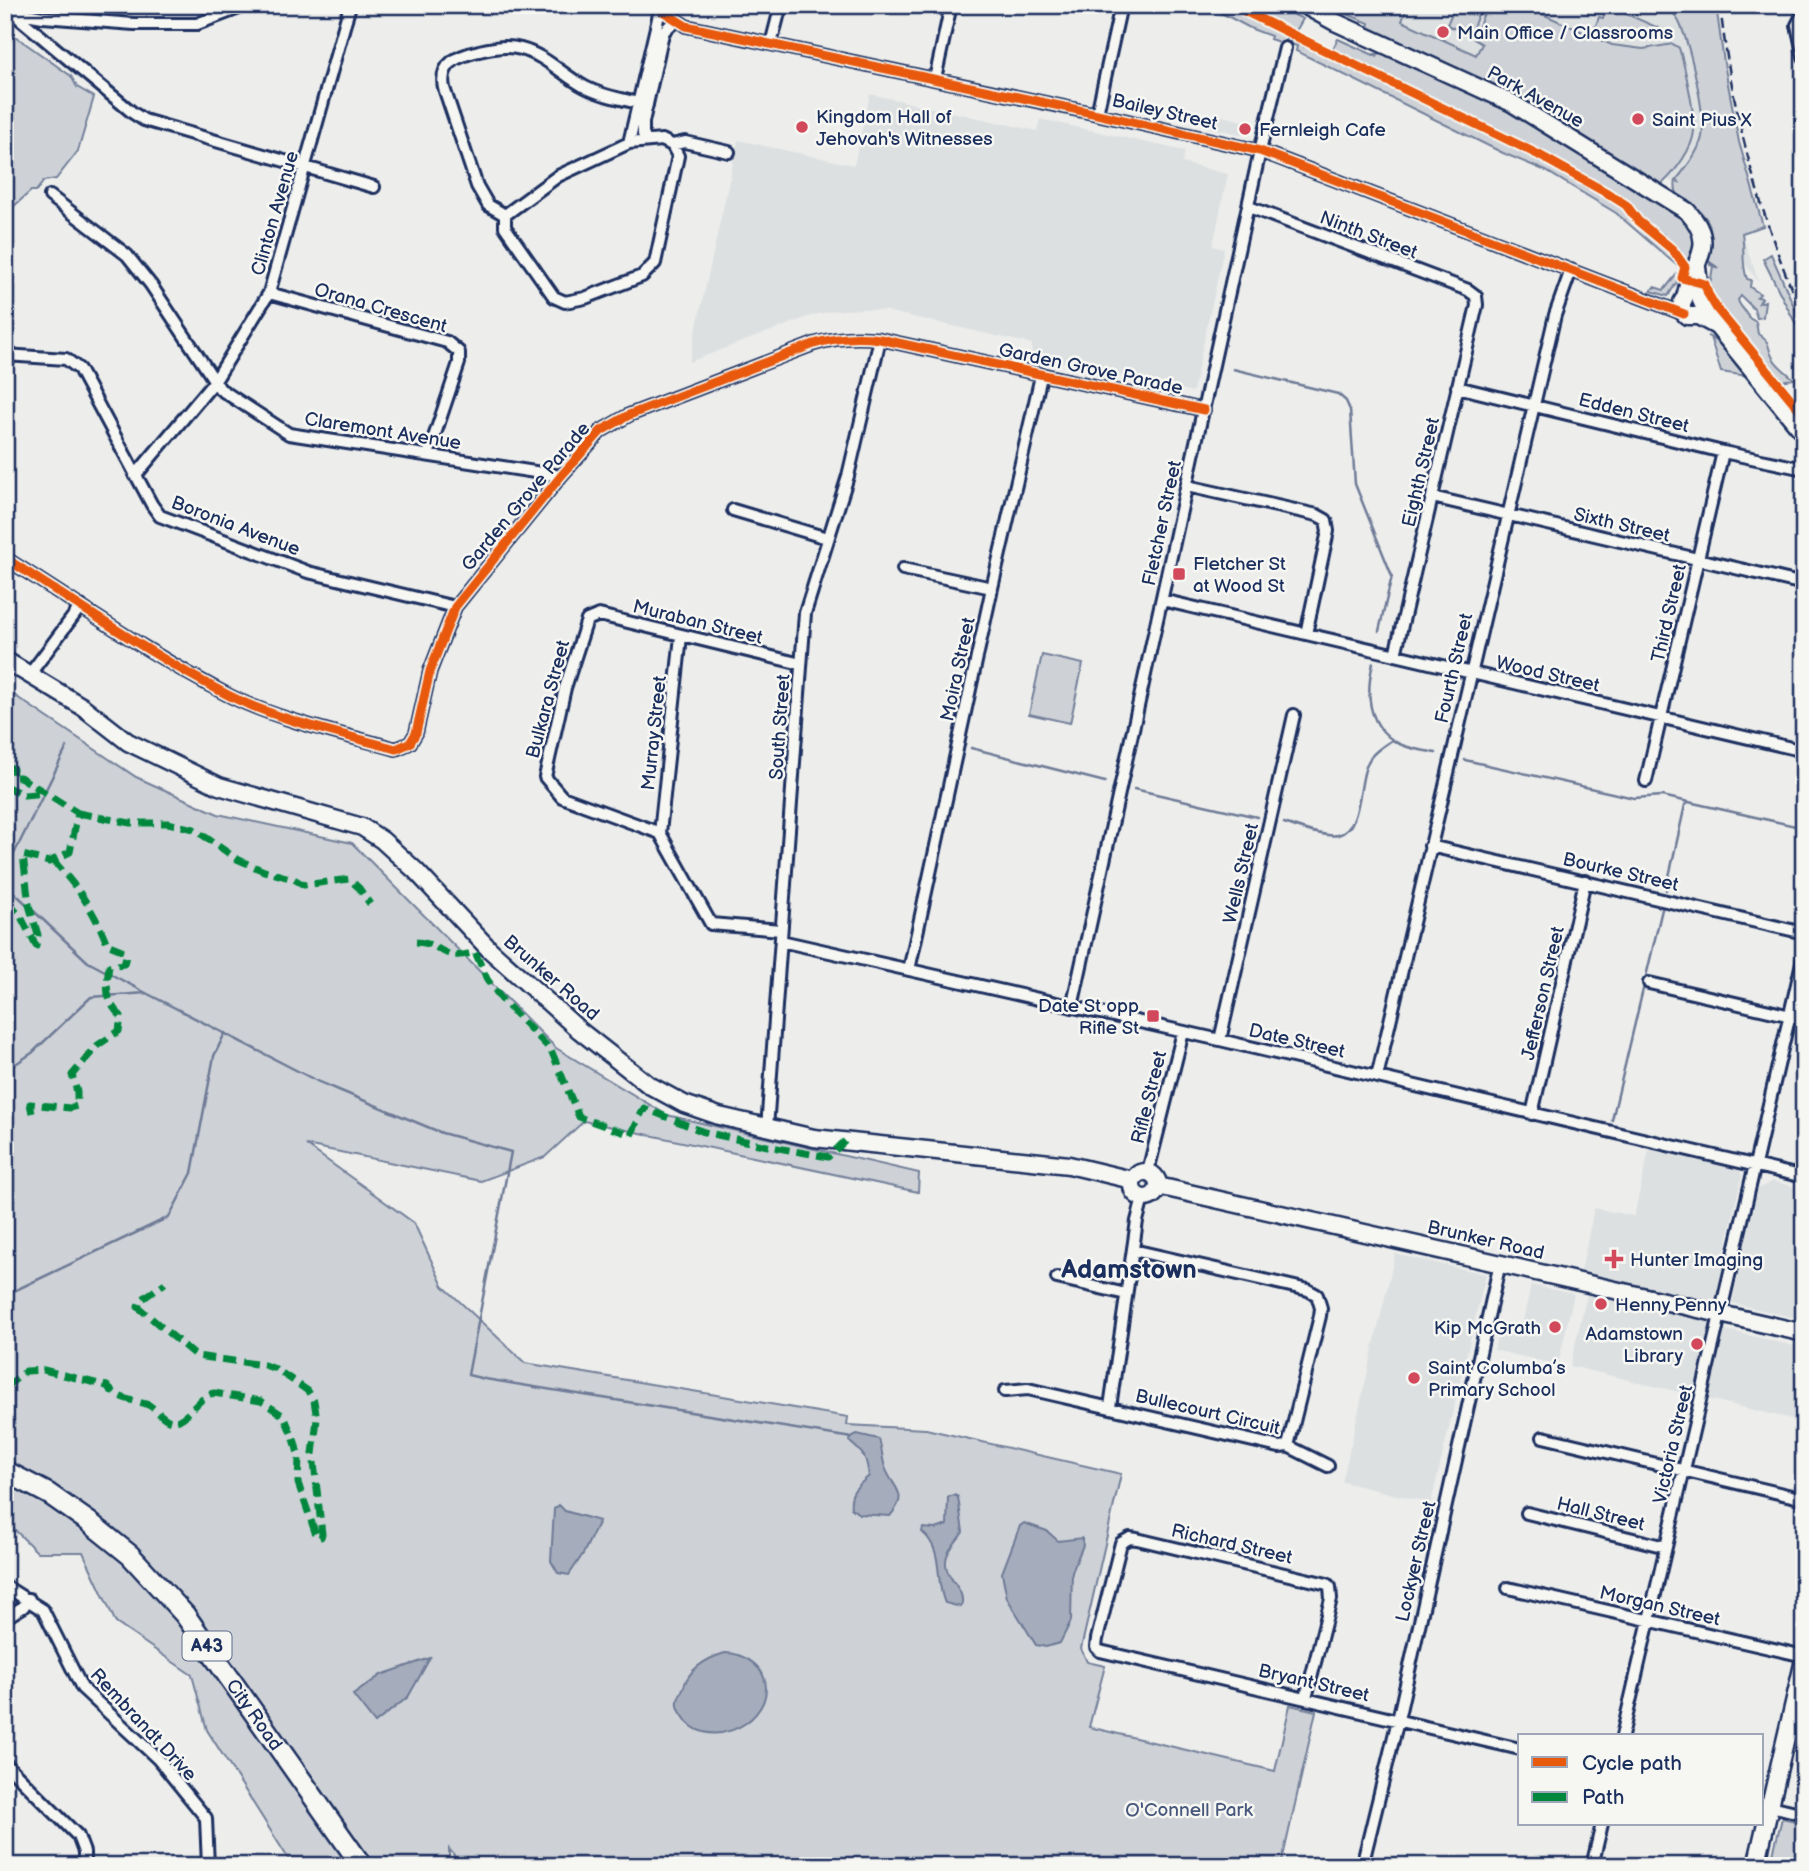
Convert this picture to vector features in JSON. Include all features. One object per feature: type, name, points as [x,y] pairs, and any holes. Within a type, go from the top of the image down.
[{"type":"highway","name":"City Road","points":[[5,1471],[49,1494],[89,1522],[130,1555],[185,1615],[362,1866]]},
{"type":"main road","name":"Park Avenue","points":[[1304,5],[1335,22],[1512,103],[1687,211],[1699,226],[1702,243],[1697,267],[1689,280],[1693,306]]},
{"type":"main road","points":[[1693,306],[1722,329],[1804,433]]},
{"type":"main road","name":"Brunker Road","points":[[5,660],[83,707],[128,742],[219,786],[362,827],[382,840],[416,871],[489,950],[579,1030],[649,1085],[684,1104],[719,1116],[814,1138],[1069,1165],[1132,1180]]},
{"type":"main road","points":[[1148,1171],[1156,1177],[1158,1186],[1153,1195],[1143,1198],[1133,1191],[1132,1180],[1139,1173],[1148,1171]]},
{"type":"main road","name":"Brunker Road","points":[[1158,1186],[1804,1334]]},
{"type":"main road","points":[[1766,1805],[1804,1660]]},
{"type":"main road","points":[[1756,1866],[1763,1826]]},
{"type":"street","points":[[5,6],[20,13],[43,17],[134,24],[197,24],[247,5]]},
{"type":"street","name":"Clinton Avenue","points":[[135,476],[215,381],[269,293],[348,5]]},
{"type":"street","points":[[771,44],[780,5]]},
{"type":"street","points":[[934,79],[951,5]]},
{"type":"street","points":[[1097,114],[1121,5]]},
{"type":"street","points":[[646,141],[642,104],[657,7]]},
{"type":"street","name":"Bailey Street","points":[[657,7],[686,26],[1260,151],[1655,301],[1693,306]]},
{"type":"street","points":[[1804,12],[1797,25],[1804,57]]},
{"type":"street","points":[[20,13],[19,18],[36,33],[144,120],[374,187]]},
{"type":"street","points":[[629,143],[664,31],[676,20]]},
{"type":"street","points":[[505,215],[488,205],[477,186],[444,88],[443,74],[452,60],[458,56],[497,47],[523,49],[536,54],[587,88],[642,104]]},
{"type":"street","name":"Fletcher Street","points":[[1072,1007],[1285,47]]},
{"type":"street","points":[[662,140],[672,145],[678,156],[655,263],[642,276],[586,298],[565,303],[554,297],[505,227],[505,215],[558,176],[629,143],[662,140]]},
{"type":"street","points":[[672,145],[685,142],[729,152]]},
{"type":"street","name":"Claremont Avenue","points":[[50,196],[127,255],[220,389],[289,433],[561,476]]},
{"type":"street","name":"Ninth Street","points":[[1249,207],[1468,290],[1476,296]]},
{"type":"street","name":"Fourth Street","points":[[1377,1077],[1555,315],[1571,270]]},
{"type":"street","name":"Orana Crescent","points":[[269,293],[447,342],[458,352],[460,363],[428,455]]},
{"type":"street","name":"Eighth Street","points":[[1395,655],[1476,296]]},
{"type":"street","name":"Garden Grove Parade","points":[[5,558],[230,696],[293,720],[396,749],[410,743],[416,733],[430,671],[455,607],[601,431],[629,415],[838,337],[880,339],[1204,410]]},
{"type":"street","name":"South Street","points":[[767,1128],[805,613],[848,476],[880,339]]},
{"type":"street","name":"Boronia Avenue","points":[[5,355],[66,359],[79,369],[135,476],[160,516],[308,572],[455,607]]},
{"type":"street","name":"Moira Street","points":[[909,970],[1041,376]]},
{"type":"street","name":"Edden Street","points":[[1457,387],[1804,469]]},
{"type":"street","name":"Third Street","points":[[1646,781],[1723,452]]},
{"type":"street","points":[[1187,486],[1317,515],[1326,520],[1328,531],[1306,634]]},
{"type":"street","name":"Sixth Street","points":[[1432,497],[1804,584]]},
{"type":"street","points":[[733,510],[827,538]]},
{"type":"street","points":[[903,569],[992,588]]},
{"type":"street","name":"Wood Street","points":[[1162,600],[1804,751]]},
{"type":"street","points":[[29,675],[81,606]]},
{"type":"street","name":"Muraban Street","points":[[587,620],[599,615],[801,664]]},
{"type":"street","name":"Bulkara Street","points":[[587,620],[565,688],[545,777],[562,797],[660,833]]},
{"type":"street","name":"Murray Street","points":[[660,833],[681,636]]},
{"type":"street","name":"Wells Street","points":[[1220,1040],[1294,715]]},
{"type":"street","points":[[660,833],[711,924],[781,935]]},
{"type":"street","name":"Bourke Street","points":[[1430,846],[1804,933]]},
{"type":"street","name":"Jefferson Street","points":[[1532,1114],[1585,881]]},
{"type":"street","name":"Date Street","points":[[781,935],[909,970],[1183,1031],[1804,1177]]},
{"type":"street","name":"Victoria Street","points":[[1622,1734],[1804,954]]},
{"type":"street","points":[[1648,983],[1804,1019]]},
{"type":"street","name":"Rifle Street","points":[[1148,1171],[1183,1031]]},
{"type":"street","name":"Bullecourt Circuit","points":[[1143,1198],[1110,1407],[1279,1447],[1289,1446],[1328,1466]]},
{"type":"street","name":"Bullecourt Circuit","points":[[1133,1250],[1308,1290],[1317,1295],[1321,1308],[1320,1316],[1289,1446]]},
{"type":"street","name":"Lockyer Street","points":[[1362,1866],[1398,1720],[1500,1263]]},
{"type":"street","points":[[1057,1278],[1126,1294]]},
{"type":"street","points":[[1005,1391],[1027,1390],[1110,1407]]},
{"type":"street","points":[[1544,1437],[1804,1499]]},
{"type":"street","name":"Hall Street","points":[[1527,1513],[1666,1547]]},
{"type":"street","name":"Richard Street","points":[[1100,1651],[1096,1647],[1097,1639],[1119,1547],[1124,1539],[1137,1539],[1322,1582],[1330,1587],[1331,1599],[1306,1698]]},
{"type":"street","name":"Rembrandt Drive","points":[[5,1586],[43,1610],[82,1688],[158,1759],[205,1818],[208,1866]]},
{"type":"street","name":"Morgan Street","points":[[1508,1588],[1804,1660]]},
{"type":"street","points":[[5,1618],[23,1607],[29,1599]]},
{"type":"street","name":"Bryant Street","points":[[1100,1651],[1518,1749]]},
{"type":"street","points":[[5,1763],[78,1836],[84,1866]]},
{"type":"street","points":[[1766,1805],[1804,1814]]},
{"type":"street","points":[[1592,1866],[1602,1826]]},
{"type":"shaded area","name":"Saint Pius X","points":[[1344,5],[1685,5],[1725,184],[1759,283],[1718,227],[1704,201],[1506,82]]},
{"type":"shaded area","points":[[870,94],[1037,131],[1040,119],[1185,151],[1182,163],[1228,174],[1213,246],[1224,249],[1193,392],[1031,355],[1032,344],[886,311],[861,309],[811,316],[689,362],[738,140],[854,165]]},
{"type":"shaded area","points":[[1209,113],[1252,123],[1249,136],[1206,127]]},
{"type":"shaded area","points":[[1649,1150],[1739,1170],[1742,1175],[1725,1251],[1726,1330],[1804,1348],[1804,1422],[1570,1366],[1587,1294],[1577,1291],[1594,1208],[1634,1216]]},
{"type":"shaded area","points":[[1772,1181],[1804,1189],[1804,1320],[1732,1303],[1758,1189]]},
{"type":"shaded area","name":"Saint Columba’s Primary School","points":[[1395,1254],[1486,1274],[1431,1503],[1342,1482]]},
{"type":"shaded area","points":[[1531,1285],[1574,1294],[1558,1365],[1494,1350],[1498,1333],[1519,1337]]},
{"type":"green space","points":[[1206,5],[1227,5],[1287,35],[1285,44],[1270,39],[1271,36]]},
{"type":"green space","points":[[1241,5],[1273,5],[1303,19],[1296,31]]},
{"type":"green space","name":"Saint Pius X","points":[[1342,5],[1408,5],[1402,21],[1476,55],[1482,44],[1474,39],[1487,5],[1500,5],[1509,10],[1527,7],[1612,45],[1643,49],[1673,44],[1679,48],[1687,78],[1694,123],[1693,138],[1683,159],[1668,178],[1663,183],[1654,182],[1368,28],[1369,23],[1349,15]]},
{"type":"green space","points":[[1455,5],[1463,5],[1479,12],[1470,35],[1447,25]]},
{"type":"green space","points":[[1669,5],[1716,5],[1739,142],[1763,226],[1742,233],[1745,273],[1747,279],[1751,280],[1750,287],[1760,294],[1757,297],[1762,298],[1759,303],[1765,301],[1763,317],[1757,318],[1754,309],[1741,296],[1738,300],[1749,318],[1756,322],[1758,334],[1767,343],[1775,361],[1794,379],[1780,381],[1709,291],[1713,266],[1706,257],[1710,228],[1702,213],[1678,195],[1676,189],[1676,181],[1679,182],[1677,179],[1698,148],[1703,126],[1688,48],[1680,24]]},
{"type":"green space","points":[[1608,6],[1667,34],[1630,38],[1595,28],[1599,17],[1603,18]]},
{"type":"green space","points":[[5,29],[71,76],[77,87],[94,97],[78,151],[56,179],[44,181],[36,191],[31,191],[5,214]]},
{"type":"green space","points":[[1292,37],[1302,42],[1304,47],[1307,44],[1558,168],[1619,203],[1641,227],[1673,254],[1682,267],[1681,275],[1668,296],[1651,291],[1654,287],[1664,290],[1681,269],[1616,213],[1546,171],[1503,153],[1296,51],[1297,46],[1289,44]]},
{"type":"green space","points":[[1338,39],[1378,57],[1375,54],[1387,53],[1498,103],[1646,192],[1684,219],[1690,227],[1695,247],[1688,272],[1687,259],[1684,260],[1663,234],[1660,237],[1642,221],[1629,203],[1597,183],[1332,50]]},
{"type":"green space","points":[[1771,254],[1804,329],[1804,340],[1763,259]]},
{"type":"green space","points":[[1710,337],[1724,346],[1747,376],[1721,372]]},
{"type":"green space","points":[[1042,655],[1083,664],[1070,723],[1029,714]]},
{"type":"green space","name":"O'Connell Park","points":[[5,689],[136,777],[218,814],[352,843],[556,1048],[667,1115],[919,1173],[918,1192],[584,1121],[545,1157],[481,1181],[306,1145],[414,1223],[443,1286],[525,1363],[848,1417],[847,1425],[926,1429],[1121,1474],[1081,1649],[1087,1662],[1105,1666],[1089,1727],[1275,1771],[1290,1705],[1316,1711],[1281,1866],[455,1866],[454,1855],[449,1849],[449,1866],[293,1866],[207,1730],[192,1675],[116,1623],[83,1552],[37,1552],[5,1520]]},
{"type":"green space","points":[[1782,1818],[1804,1823],[1804,1866],[1770,1866]]},
{"type":"water","points":[[857,1434],[879,1439],[885,1467],[899,1496],[899,1502],[890,1516],[859,1514],[851,1508],[853,1493],[869,1476],[864,1456],[850,1442],[851,1437]]},
{"type":"water","points":[[948,1497],[958,1497],[963,1532],[948,1553],[946,1564],[950,1577],[961,1594],[961,1607],[945,1603],[934,1548],[922,1532],[923,1528],[936,1529],[947,1525]]},
{"type":"water","points":[[559,1505],[565,1511],[599,1521],[569,1575],[558,1573],[551,1561],[554,1509]]},
{"type":"water","points":[[1024,1523],[1047,1531],[1058,1541],[1082,1538],[1083,1545],[1072,1572],[1071,1621],[1060,1643],[1046,1647],[1036,1645],[1007,1598],[1002,1573],[1020,1526]]},
{"type":"water","points":[[725,1653],[746,1659],[758,1668],[765,1680],[763,1702],[756,1714],[732,1730],[704,1732],[692,1727],[683,1716],[678,1707],[678,1699],[695,1669]]},
{"type":"water","points":[[430,1658],[408,1697],[375,1723],[353,1695],[381,1675]]},
{"type":"waterway","points":[[1708,261],[1718,268]]},
{"type":"waterway","points":[[1233,369],[1338,394],[1346,401],[1350,410],[1355,484],[1392,576],[1379,631]]},
{"type":"waterway","points":[[1373,663],[1369,696],[1378,725],[1399,744],[1436,753]]},
{"type":"waterway","points":[[1284,823],[1332,836],[1347,830],[1356,812],[1366,766],[1375,752],[1392,740]]},
{"type":"waterway","points":[[8,884],[12,858],[67,747]]},
{"type":"waterway","points":[[971,748],[1105,782]]},
{"type":"waterway","points":[[1465,760],[1634,798],[1662,796],[1804,828]]},
{"type":"waterway","points":[[1134,789],[1257,817]]},
{"type":"waterway","points":[[1666,890],[1685,805],[1688,802]]},
{"type":"waterway","points":[[5,884],[88,962],[146,993],[317,1081],[442,1133],[511,1152],[468,1375],[852,1438]]},
{"type":"waterway","points":[[1612,1120],[1663,905]]},
{"type":"waterway","points":[[5,1071],[32,1053],[91,997],[146,993]]},
{"type":"waterway","points":[[5,1294],[169,1217],[192,1173],[214,1056],[225,1033]]},
{"type":"railway","points":[[1720,5],[1732,86],[1750,165],[1774,243],[1804,318]]},
{"type":"marked path","points":[[5,765],[13,769],[12,777],[20,777],[78,813],[70,852],[49,862],[23,855],[29,905],[38,935],[36,946],[21,917],[5,899]]},
{"type":"marked path","points":[[5,786],[24,795],[45,793]]},
{"type":"marked path","points":[[78,813],[130,823],[168,823],[194,829],[237,859],[304,885],[349,879],[370,904]]},
{"type":"marked path","points":[[32,1113],[30,1104],[70,1108],[77,1106],[77,1092],[72,1075],[98,1045],[119,1031],[121,1016],[109,999],[108,973],[109,966],[124,964],[126,956],[124,951],[107,944],[97,920],[53,860]]},
{"type":"marked path","points":[[416,942],[425,943],[449,954],[464,955],[475,952],[487,979],[502,1000],[551,1050],[579,1117],[631,1135],[644,1108],[704,1132],[828,1157],[845,1141]]},
{"type":"marked path","points":[[6,1387],[26,1371],[44,1370],[107,1386],[120,1396],[150,1406],[165,1418],[174,1421],[184,1417],[204,1398],[214,1393],[261,1401],[284,1416],[299,1458],[298,1483],[315,1532],[318,1538],[321,1537],[313,1454],[317,1419],[314,1401],[308,1391],[276,1369],[264,1365],[196,1356],[138,1307],[140,1301],[165,1283]]},
{"type":"cycle path","points":[[653,5],[686,26],[1260,151],[1684,314]]},
{"type":"cycle path","points":[[1232,5],[1539,155],[1626,205],[1638,221],[1673,250],[1685,267],[1682,278],[1705,284],[1717,309],[1804,415]]},
{"type":"cycle path","points":[[5,558],[143,647],[228,695],[288,719],[396,749],[410,743],[416,733],[430,671],[455,607],[601,431],[629,415],[814,344],[855,337],[880,339],[1204,410]]},
{"type":"place","name":"Main Office / Classrooms","points":[[1443,32]]},
{"type":"place","name":"Saint Pius X","points":[[1638,119]]},
{"type":"place","name":"Kingdom Hall of Jehovah's Witnesses","points":[[802,127]]},
{"type":"place","name":"Fernleigh Cafe","points":[[1245,129]]},
{"type":"place","name":"Fletcher St at Wood St","points":[[1179,574]]},
{"type":"place","name":"Date St opp Rifle St","points":[[1153,1016]]},
{"type":"place","name":"Hunter Imaging","points":[[1614,1259]]},
{"type":"place","name":"Henny Penny","points":[[1601,1304]]},
{"type":"place","name":"Kip McGrath","points":[[1555,1327]]},
{"type":"place","name":"Adamstown Library","points":[[1697,1344]]},
{"type":"place","name":"Saint Columba’s Primary School","points":[[1414,1378]]},
{"type":"district","name":"Adamstown","points":[[1129,1269]]}]
